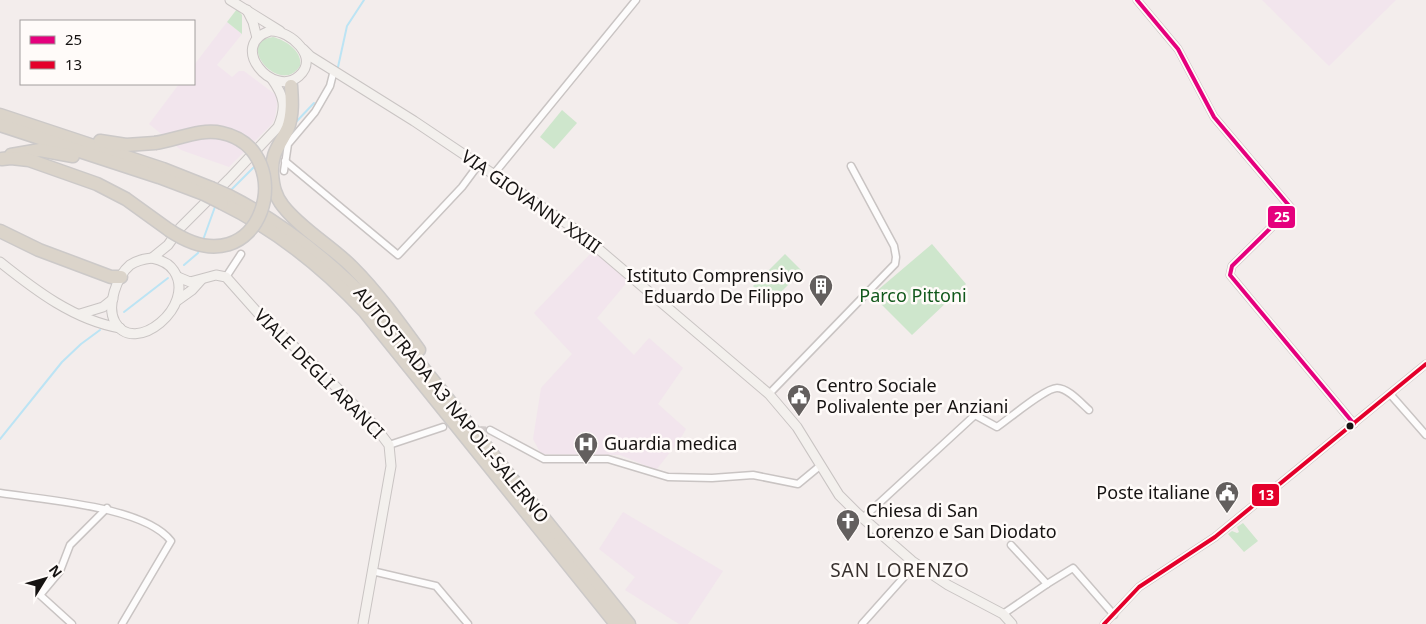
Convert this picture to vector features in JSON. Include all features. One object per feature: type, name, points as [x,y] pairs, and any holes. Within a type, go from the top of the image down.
[{"type":"highway","points":[[297,79],[288,128],[275,152],[272,162],[274,187],[277,196],[292,215],[352,266],[372,289],[402,326],[485,444]]},
{"type":"highway","points":[[0,115],[36,120],[113,144],[141,145],[200,133],[223,133],[244,143],[251,150],[263,171],[265,181],[264,207],[259,218],[244,236],[219,246],[197,245],[188,242],[169,230],[126,199],[97,184],[29,160],[11,158],[1,160]]},
{"type":"highway","name":"AUTOSTRADA A3 NAPOLI-SALERNO","points":[[0,115],[163,169],[226,200],[267,217],[300,240],[351,284],[383,317],[629,624]]},
{"type":"highway","name":"AUTOSTRADA A3 NAPOLI-SALERNO","points":[[0,125],[208,191]]},
{"type":"highway","points":[[1,160],[26,151],[50,151],[159,177]]},
{"type":"highway","name":"AUTOSTRADA A3 NAPOLI-SALERNO","points":[[226,200],[312,261],[366,312],[616,624]]},
{"type":"highway","points":[[0,232],[39,250],[103,274],[121,277]]},
{"type":"main road","points":[[152,258],[168,245],[180,228],[272,134],[282,118],[284,102],[306,64],[307,58],[303,49],[283,33],[230,0]]},
{"type":"main road","points":[[247,10],[255,26],[257,38]]},
{"type":"main road","points":[[283,33],[277,30],[270,31],[257,38],[253,46],[253,57],[258,68],[272,79],[284,102]]},
{"type":"main road","name":"VIA GIOVANNI XXIII","points":[[303,49],[310,56],[479,164],[575,229],[769,394],[797,427],[839,495],[863,518],[912,561],[948,585],[1003,614]]},
{"type":"main road","points":[[272,79],[285,82],[297,79],[310,69],[330,68]]},
{"type":"main road","points":[[168,245],[169,265]]},
{"type":"main road","points":[[0,262],[58,304],[91,321],[120,328],[134,334],[148,331],[154,327],[170,313],[178,300],[180,289],[178,277],[169,265],[159,259],[152,258],[135,262],[124,271],[113,299],[113,317],[120,328]]},
{"type":"main road","points":[[178,277],[190,282],[216,275],[226,277]]},
{"type":"main road","name":"VIALE DEGLI ARANCI","points":[[226,277],[258,313],[374,425],[389,445],[391,466],[363,624]]},
{"type":"main road","points":[[178,300],[192,290],[201,280]]},
{"type":"main road","points":[[80,314],[103,308],[113,299]]},
{"type":"main road","points":[[1003,614],[1012,624]]},
{"type":"street","points":[[493,175],[636,0]]},
{"type":"street","points":[[1137,0],[1178,49],[1214,118],[1291,208],[1232,266],[1230,275],[1354,424]]},
{"type":"street","points":[[284,171],[288,144],[315,112],[330,86],[330,68]]},
{"type":"street","points":[[285,160],[398,255],[442,210],[479,164]]},
{"type":"street","points":[[769,394],[894,264],[896,257],[894,246],[850,166]]},
{"type":"street","points":[[226,277],[241,254]]},
{"type":"street","points":[[1104,624],[1139,587],[1215,537],[1426,364]]},
{"type":"street","points":[[863,518],[975,416],[998,427],[1047,391],[1057,388],[1067,392],[1089,410]]},
{"type":"street","points":[[1390,394],[1426,435]]},
{"type":"street","points":[[389,445],[443,427]]},
{"type":"street","points":[[490,430],[544,459],[608,459],[668,477],[712,478],[753,475],[798,484],[821,465]]},
{"type":"street","points":[[0,493],[107,508],[165,533],[171,541],[122,624]]},
{"type":"street","points":[[72,624],[40,595],[60,571],[70,545],[107,508]]},
{"type":"street","points":[[1011,545],[1047,584]]},
{"type":"street","points":[[862,624],[904,577],[904,570],[912,561]]},
{"type":"street","points":[[1003,614],[1073,568],[1114,614]]},
{"type":"street","points":[[372,571],[436,586],[468,624]]},
{"type":"shaded area","points":[[1262,0],[1396,0],[1329,66]]},
{"type":"shaded area","points":[[227,22],[242,34],[217,65],[232,77],[239,71],[244,71],[276,95],[277,104],[272,124],[229,167],[181,150],[149,124],[178,85],[195,85],[195,64]]},
{"type":"shaded area","points":[[593,251],[628,281],[597,318],[634,355],[649,338],[683,368],[658,404],[686,429],[656,470],[620,455],[541,454],[533,439],[541,388],[572,354],[534,313]]},
{"type":"shaded area","points":[[623,512],[723,571],[688,624],[679,624],[625,590],[635,577],[599,549]]},
{"type":"green space","points":[[237,9],[242,15],[242,34],[227,22]]},
{"type":"green space","points":[[273,37],[288,44],[299,56],[300,66],[291,74],[282,75],[272,72],[259,57],[258,48],[262,41]]},
{"type":"green space","points":[[562,110],[577,123],[554,149],[540,137]]},
{"type":"green space","name":"Parco Pittoni","points":[[932,244],[966,284],[912,335],[872,295]]},
{"type":"green space","points":[[785,254],[802,271],[770,303],[753,286]]},
{"type":"green space","points":[[1243,523],[1258,541],[1244,552],[1228,534],[1232,531],[1239,532],[1237,527]]},
{"type":"waterway","points":[[338,67],[347,26],[364,0]]},
{"type":"waterway","points":[[296,122],[314,103]]},
{"type":"waterway","points":[[230,191],[255,166]]},
{"type":"waterway","points":[[203,240],[216,204]]},
{"type":"waterway","points":[[184,265],[198,253],[199,249]]},
{"type":"waterway","points":[[124,312],[168,278]]},
{"type":"waterway","points":[[0,439],[62,362],[81,344],[100,330]]},
{"type":"tunnel","points":[[471,428],[490,430]]},
{"type":"transit line","name":"25","points":[[1137,0],[1178,49],[1214,117],[1291,208],[1232,266],[1230,275],[1354,424]]},
{"type":"transit line","name":"13","points":[[1104,624],[1139,587],[1215,537],[1426,364]]},
{"type":"place","name":"Istituto Comprensivo Eduardo De Filippo","points":[[821,307]]},
{"type":"place","name":"Centro Sociale Polivalente per Anziani","points":[[799,417]]},
{"type":"place","name":"Guardia medica","points":[[586,465]]},
{"type":"place","name":"Poste italiane","points":[[1227,514]]},
{"type":"place","name":"Chiesa di San Lorenzo e San Diodato","points":[[848,542]]},
{"type":"district","name":"SAN LORENZO","points":[[900,570]]}]
